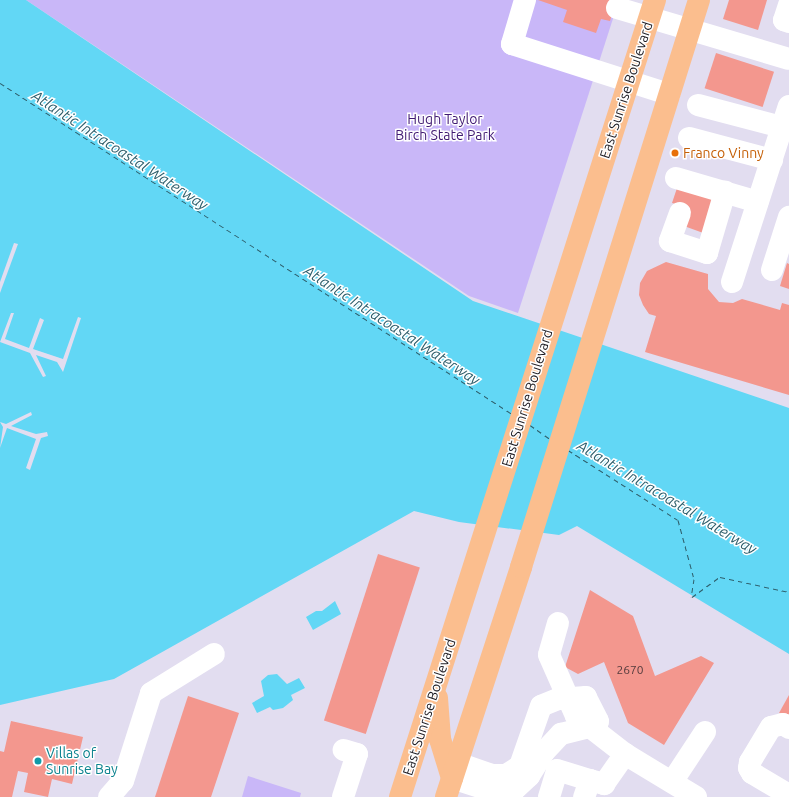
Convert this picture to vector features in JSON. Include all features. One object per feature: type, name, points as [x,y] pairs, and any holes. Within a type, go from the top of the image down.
[{"type":"main road","points":[[451,779],[521,567],[699,0]]},
{"type":"main road","name":"East Sunrise Boulevard","points":[[400,797],[652,9]]},
{"type":"main road","points":[[436,687],[440,739],[451,779]]},
{"type":"street","points":[[525,0],[512,44],[669,94]]},
{"type":"street","points":[[789,5],[784,20],[789,22]]},
{"type":"street","points":[[617,8],[652,9],[689,31],[789,59]]},
{"type":"street","points":[[698,105],[782,127]]},
{"type":"street","points":[[732,282],[789,106]]},
{"type":"street","points":[[689,138],[772,160]]},
{"type":"street","points":[[676,178],[758,202]]},
{"type":"street","points":[[680,213],[670,241],[707,253],[725,192]]},
{"type":"street","points":[[772,270],[789,217]]},
{"type":"street","points":[[558,623],[549,655],[576,716],[588,728],[625,754],[696,797]]},
{"type":"street","points":[[120,792],[151,693],[214,654]]},
{"type":"street","points":[[515,787],[520,766],[541,706],[558,699],[567,698]]},
{"type":"street","points":[[789,728],[783,724],[771,727],[750,762],[749,768],[752,773],[789,795]]},
{"type":"street","points":[[451,779],[490,790],[515,787],[529,776],[551,743],[561,734],[588,728]]},
{"type":"street","points":[[672,782],[705,732]]},
{"type":"street","points":[[549,797],[557,770],[557,751],[551,743]]},
{"type":"street","points":[[343,797],[357,754],[344,750]]},
{"type":"street","points":[[557,770],[587,788],[604,784],[625,754]]},
{"type":"green space","name":"Hugh Taylor Birch State Park","points":[[26,0],[619,0],[518,313],[469,296]]},
{"type":"green space","points":[[248,776],[301,793],[300,797],[242,797]]},
{"type":"water","name":"Atlantic Intracoastal Waterway","points":[[0,0],[26,0],[473,301],[789,408],[789,654],[577,526],[559,535],[459,522],[414,511],[114,679],[0,705]]},
{"type":"water","points":[[335,601],[341,614],[313,630],[306,617],[316,611],[322,611]]},
{"type":"water","points":[[277,674],[287,684],[299,678],[305,688],[291,695],[293,700],[283,708],[273,710],[270,707],[257,713],[252,703],[264,696],[261,681],[268,675]]},
{"type":"pier","points":[[14,243],[18,244],[0,293],[0,282]]},
{"type":"pier","points":[[11,313],[14,313],[5,339],[29,348],[40,318],[44,320],[33,349],[63,359],[78,317],[81,318],[63,372],[57,362],[36,355],[46,376],[43,377],[30,353],[0,342]]},
{"type":"pier","points":[[31,412],[32,415],[11,426],[36,434],[47,432],[48,436],[41,438],[30,470],[26,468],[36,439],[7,428],[0,448],[3,427],[0,422],[6,424]]},
{"type":"building","points":[[538,0],[616,1],[610,21],[601,19],[596,33],[563,22],[567,10]]},
{"type":"building","points":[[729,0],[767,0],[758,30],[723,19]]},
{"type":"building","points":[[716,53],[774,72],[763,107],[705,88]]},
{"type":"building","points":[[678,185],[717,198],[706,234],[684,226],[690,208],[672,203]]},
{"type":"building","points":[[666,262],[708,274],[708,289],[719,302],[733,303],[742,299],[780,310],[782,303],[789,305],[789,395],[645,352],[656,316],[649,314],[643,305],[639,295],[640,283],[647,271]]},
{"type":"building","points":[[787,263],[789,264],[789,289],[780,286]]},
{"type":"building","points":[[378,554],[420,568],[366,734],[324,720]]},
{"type":"building","points":[[590,590],[633,616],[655,676],[701,656],[714,663],[664,745],[628,723],[604,662],[578,674],[565,667]]},
{"type":"building","points":[[789,695],[789,719],[779,713]]},
{"type":"building","points":[[188,696],[239,713],[211,797],[155,797]]},
{"type":"building","name":"Villas of Sunrise Bay","points":[[11,721],[83,737],[72,784],[52,779],[48,797],[24,792],[28,773],[18,771],[12,797],[0,797],[0,751],[4,752]]},
{"type":"ferry route","points":[[0,83],[512,414]]},
{"type":"ferry route","points":[[530,425],[550,439]]},
{"type":"ferry route","points":[[568,450],[678,520],[694,579],[691,597]]},
{"type":"ferry route","points":[[692,597],[720,577],[789,592]]},
{"type":"place","name":"Franco Vinny","points":[[675,153]]},
{"type":"place","name":"Villas of Sunrise Bay","points":[[38,761]]}]
